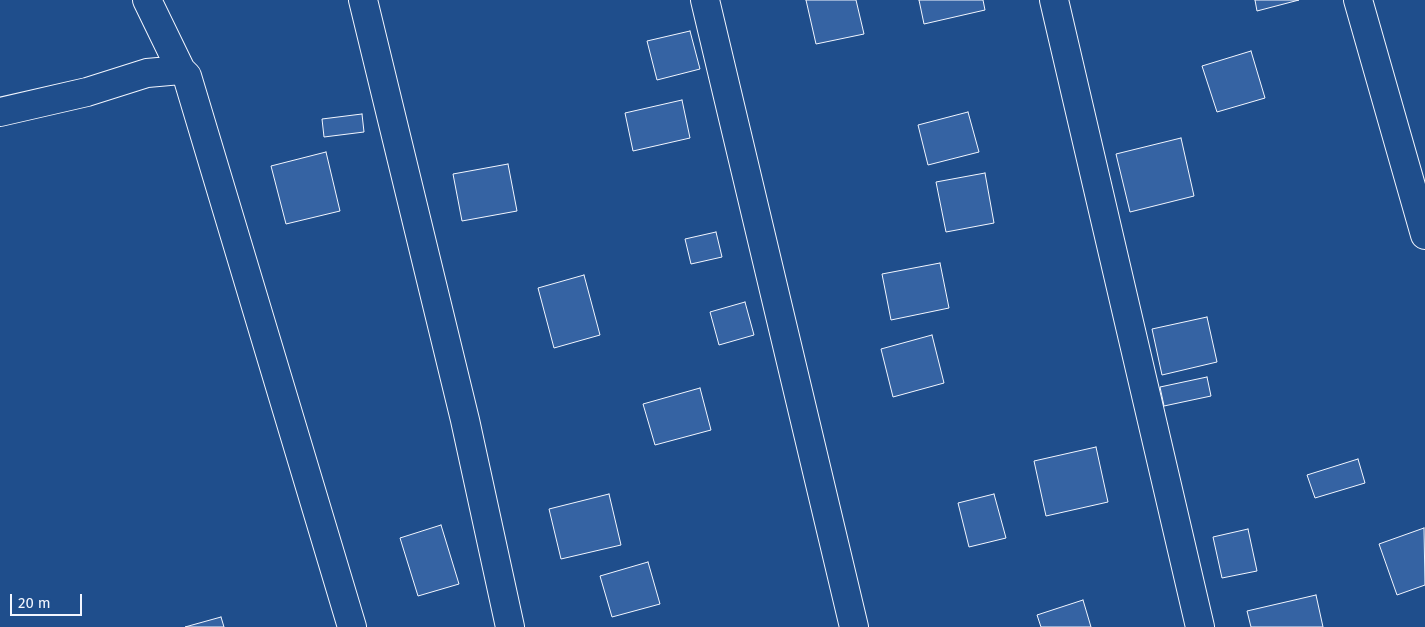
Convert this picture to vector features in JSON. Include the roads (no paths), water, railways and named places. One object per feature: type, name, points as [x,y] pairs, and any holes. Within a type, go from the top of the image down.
[{"type":"street","points":[[147,0],[181,70],[187,76],[352,627]]},
{"type":"street","points":[[363,0],[466,420],[510,627]]},
{"type":"street","points":[[705,0],[854,627]]},
{"type":"street","points":[[1054,0],[1200,627]]},
{"type":"street","points":[[1358,0],[1425,235]]},
{"type":"street","points":[[0,112],[87,92],[148,73],[181,70]]}]
